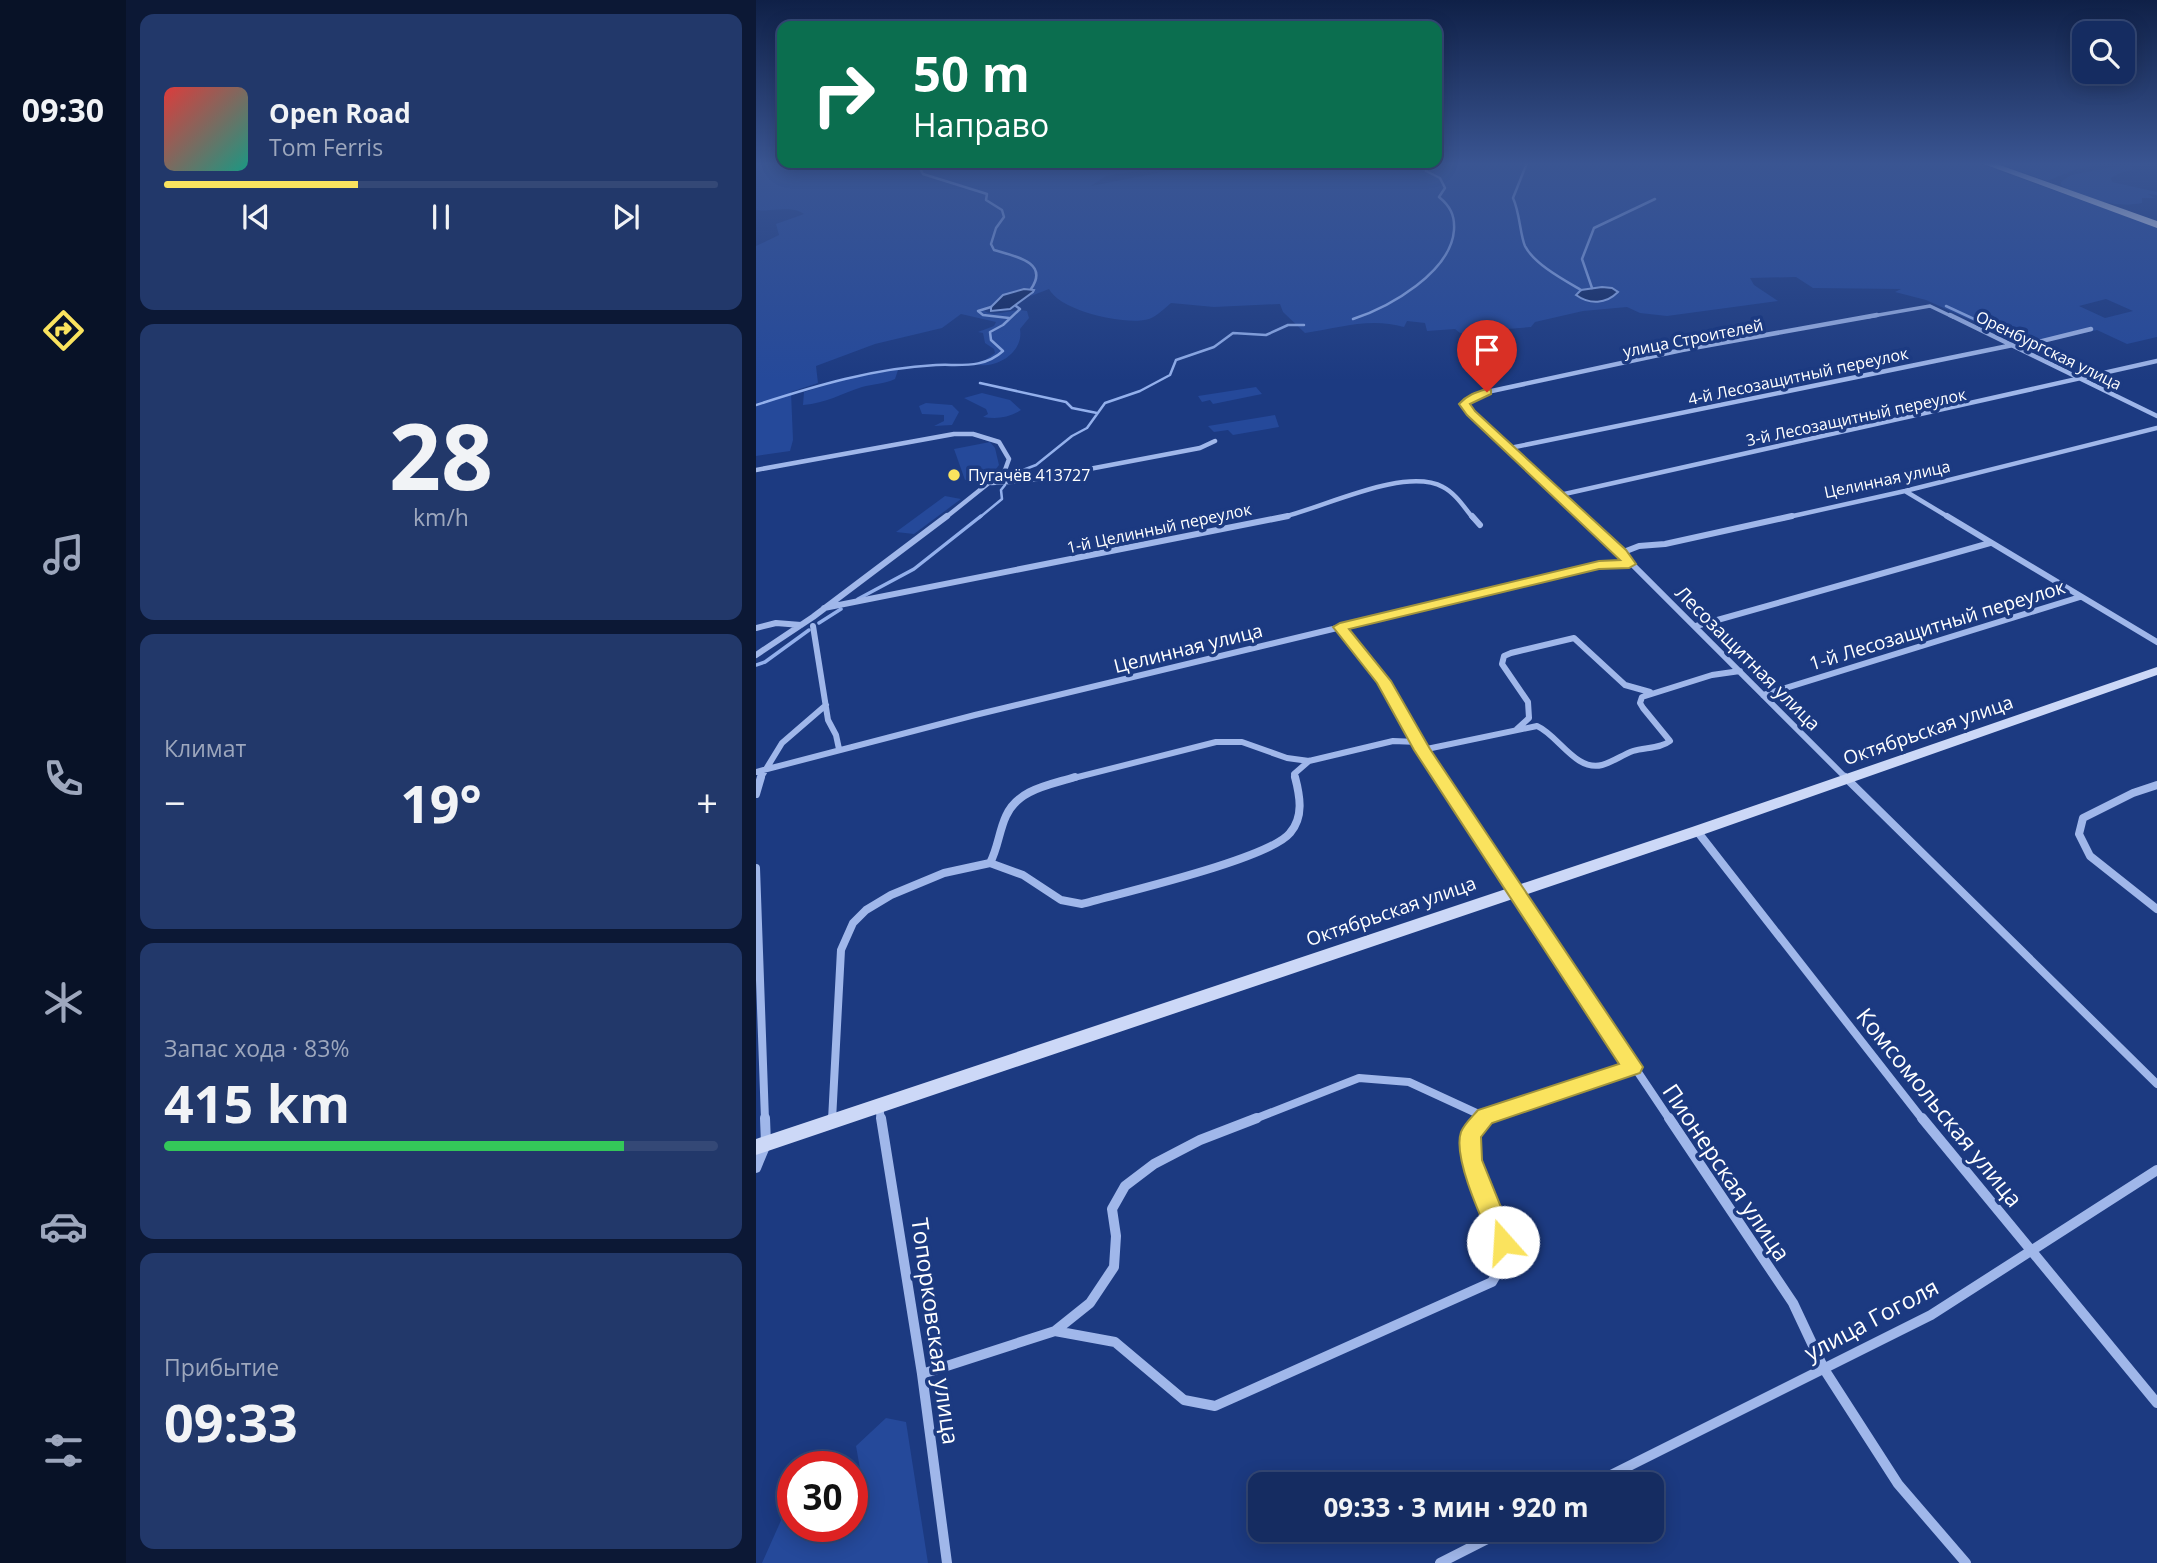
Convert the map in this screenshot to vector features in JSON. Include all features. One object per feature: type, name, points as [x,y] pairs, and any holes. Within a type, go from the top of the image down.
[{"type":"street","name":"Оренбургская улица","points":[[1930,306],[2157,416]]},
{"type":"street","name":"улица Строителей","points":[[1465,404],[1475,396],[1487,392],[1682,350],[1930,306]]},
{"type":"street","name":"4-й Лесозащитный переулок","points":[[1510,448],[2012,345],[2029,344],[2091,329]]},
{"type":"street","name":"3-й Лесозащитный переулок","points":[[1560,495],[2084,380],[2157,361]]},
{"type":"street","name":"Лесозащитная улица","points":[[1465,404],[1622,553],[1629,564],[1696,626],[1848,780],[2157,1084]]},
{"type":"street","name":"Целинная улица","points":[[1622,553],[1639,547],[1665,544],[1905,491],[2157,428]]},
{"type":"street","points":[[756,470],[932,437],[973,434],[999,442],[1009,459],[1005,470],[990,484],[802,625],[756,655]]},
{"type":"street","points":[[990,484],[1026,481],[1200,448],[1215,441]]},
{"type":"street","name":"1-й Целинный переулок","points":[[824,608],[1298,514],[1359,494],[1410,482],[1425,481],[1443,486],[1480,525]]},
{"type":"street","points":[[1905,491],[2157,642]]},
{"type":"street","points":[[1696,626],[1990,543]]},
{"type":"street","name":"Целинная улица","points":[[760,771],[1599,565],[1629,564]]},
{"type":"street","name":"1-й Лесозащитный переулок","points":[[1763,695],[2080,597]]},
{"type":"street","points":[[756,628],[776,624],[802,625]]},
{"type":"street","points":[[813,626],[828,720],[839,750]]},
{"type":"street","name":"Пионерская улица","points":[[1340,627],[1384,681],[1420,746],[1793,1303],[1824,1369],[1898,1484],[1966,1563]]},
{"type":"street","points":[[1516,730],[1529,718],[1528,702],[1502,663],[1504,656],[1511,653],[1574,638],[1625,685],[1651,692]]},
{"type":"street","points":[[990,863],[998,848],[1006,815],[1025,793],[1078,776],[1216,742],[1242,742],[1287,758],[1309,761],[1393,741],[1420,746],[1537,726],[1547,729],[1581,762],[1593,766],[1607,763],[1627,752],[1670,741],[1667,734],[1647,716],[1640,703],[1642,697],[1712,675],[1740,671]]},
{"type":"street","name":"Октябрьская улица","points":[[761,1145],[1698,831],[2157,671]]},
{"type":"street","points":[[756,794],[760,771],[788,734],[826,705]]},
{"type":"street","points":[[832,1122],[841,950],[853,923],[866,910],[891,895],[943,873],[990,863],[1023,875],[1061,900],[1082,904],[1212,868],[1278,844],[1292,832],[1302,802],[1294,774],[1309,761]]},
{"type":"street","points":[[2157,785],[2133,793],[2083,818],[2079,834],[2090,856],[2157,909]]},
{"type":"street","name":"Комсомольская улица","points":[[1698,831],[1755,907],[2031,1251],[2157,1403]]},
{"type":"street","points":[[756,868],[759,909],[757,961],[761,1145],[756,1168]]},
{"type":"street","points":[[1055,1332],[1115,1342],[1184,1400],[1216,1406],[1492,1282],[1507,1256],[1499,1227],[1472,1160],[1470,1135],[1485,1116],[1633,1067]]},
{"type":"street","points":[[922,1374],[1055,1332],[1090,1303],[1114,1267],[1116,1236],[1112,1209],[1125,1186],[1154,1164],[1200,1140],[1359,1078],[1409,1082],[1485,1116]]},
{"type":"street","name":"Топорковская улица","points":[[879,1106],[922,1374],[947,1563]]},
{"type":"street","name":"улица Гоголя","points":[[1616,1472],[1931,1315],[2157,1170]]},
{"type":"street","points":[[1440,1563],[1481,1542]]},
{"type":"shaded area","points":[[777,236],[2157,236],[2157,337],[2127,344],[2097,330],[2028,346],[1926,300],[1895,292],[1901,289],[1813,288],[1796,277],[1750,278],[1754,285],[1778,301],[1667,316],[1640,313],[1627,307],[1583,311],[1535,322],[1531,327],[1460,333],[1455,329],[1427,331],[1425,323],[1407,321],[1404,327],[1367,323],[1305,333],[1283,312],[1280,304],[1214,307],[1171,303],[1149,319],[1125,320],[1079,310],[1056,297],[1049,289],[1031,296],[1033,292],[1011,294],[982,310],[993,313],[1027,311],[1029,318],[1020,329],[1020,337],[1014,351],[994,364],[978,365],[995,353],[994,349],[985,343],[983,333],[978,332],[994,326],[996,322],[961,314],[942,328],[875,344],[816,366],[818,383],[791,392],[793,440],[790,451],[756,456],[756,246]],"holes":[[[2106,299],[2133,311],[2105,318],[2079,306]]]},
{"type":"shaded area","points":[[1602,287],[1618,292],[1598,302],[1576,295],[1581,290]]},
{"type":"shaded area","points":[[1024,289],[1034,290],[1010,309],[991,311],[991,307],[1003,295]]},
{"type":"shaded area","points":[[898,370],[895,379],[891,381],[803,405],[804,392],[862,374]]},
{"type":"shaded area","points":[[1256,387],[1262,394],[1213,404],[1210,400],[1202,402],[1198,396]]},
{"type":"shaded area","points":[[982,393],[1010,400],[1021,410],[1003,417],[983,417],[988,414],[986,409],[964,398]]},
{"type":"shaded area","points":[[926,403],[952,405],[959,412],[952,425],[934,426],[944,421],[944,415],[922,414],[919,406]]},
{"type":"shaded area","points":[[1275,415],[1279,427],[1233,435],[1228,430],[1214,432],[1208,426]]},
{"type":"shaded area","points":[[990,442],[995,448],[999,465],[993,473],[965,480],[954,449]]},
{"type":"shaded area","points":[[945,496],[961,499],[914,534],[896,532]]},
{"type":"shaded area","points":[[886,1418],[906,1422],[928,1563],[762,1563],[777,1529],[777,1542],[868,1542],[868,1451],[857,1451],[856,1446]]},
{"type":"waterway","points":[[994,236],[991,244],[994,250],[1020,258],[1033,266],[1036,280],[1031,289]]},
{"type":"waterway","points":[[1353,319],[1384,306],[1416,286],[1442,260],[1452,236]]},
{"type":"waterway","points":[[1522,236],[1529,253],[1542,265],[1581,290]]},
{"type":"waterway","points":[[1591,236],[1582,259],[1592,288]]},
{"type":"waterway","points":[[756,405],[867,374],[988,361],[1003,351],[991,340],[990,332],[1003,325],[1020,309],[1016,306]]},
{"type":"waterway","points":[[1946,306],[2002,332]]},
{"type":"waterway","points":[[991,307],[978,311],[983,315],[1009,318]]},
{"type":"waterway","points":[[1009,481],[1015,473],[1036,465],[1072,436],[1087,428],[1105,403],[1140,391],[1170,375],[1176,360],[1214,347],[1233,333],[1266,335],[1288,325],[1304,325]]},
{"type":"waterway","points":[[980,383],[1066,402],[1072,408],[1097,413]]},
{"type":"waterway","points":[[979,518],[1002,499],[1001,490],[1005,485]]},
{"type":"waterway","points":[[858,599],[914,569],[981,516]]},
{"type":"waterway","points":[[819,623],[841,609]]},
{"type":"waterway","points":[[756,665],[765,662],[809,630]]},
{"type":"place","name":"Пугачёв 413727","points":[[954,475]]},
{"type":"route","points":[[1487,392],[1475,396],[1465,404],[1471,413],[1573,506],[1622,553],[1629,564],[1599,565],[1340,627],[1384,681],[1422,750],[1633,1067],[1485,1116],[1470,1135],[1472,1160],[1503,1242]]}]
